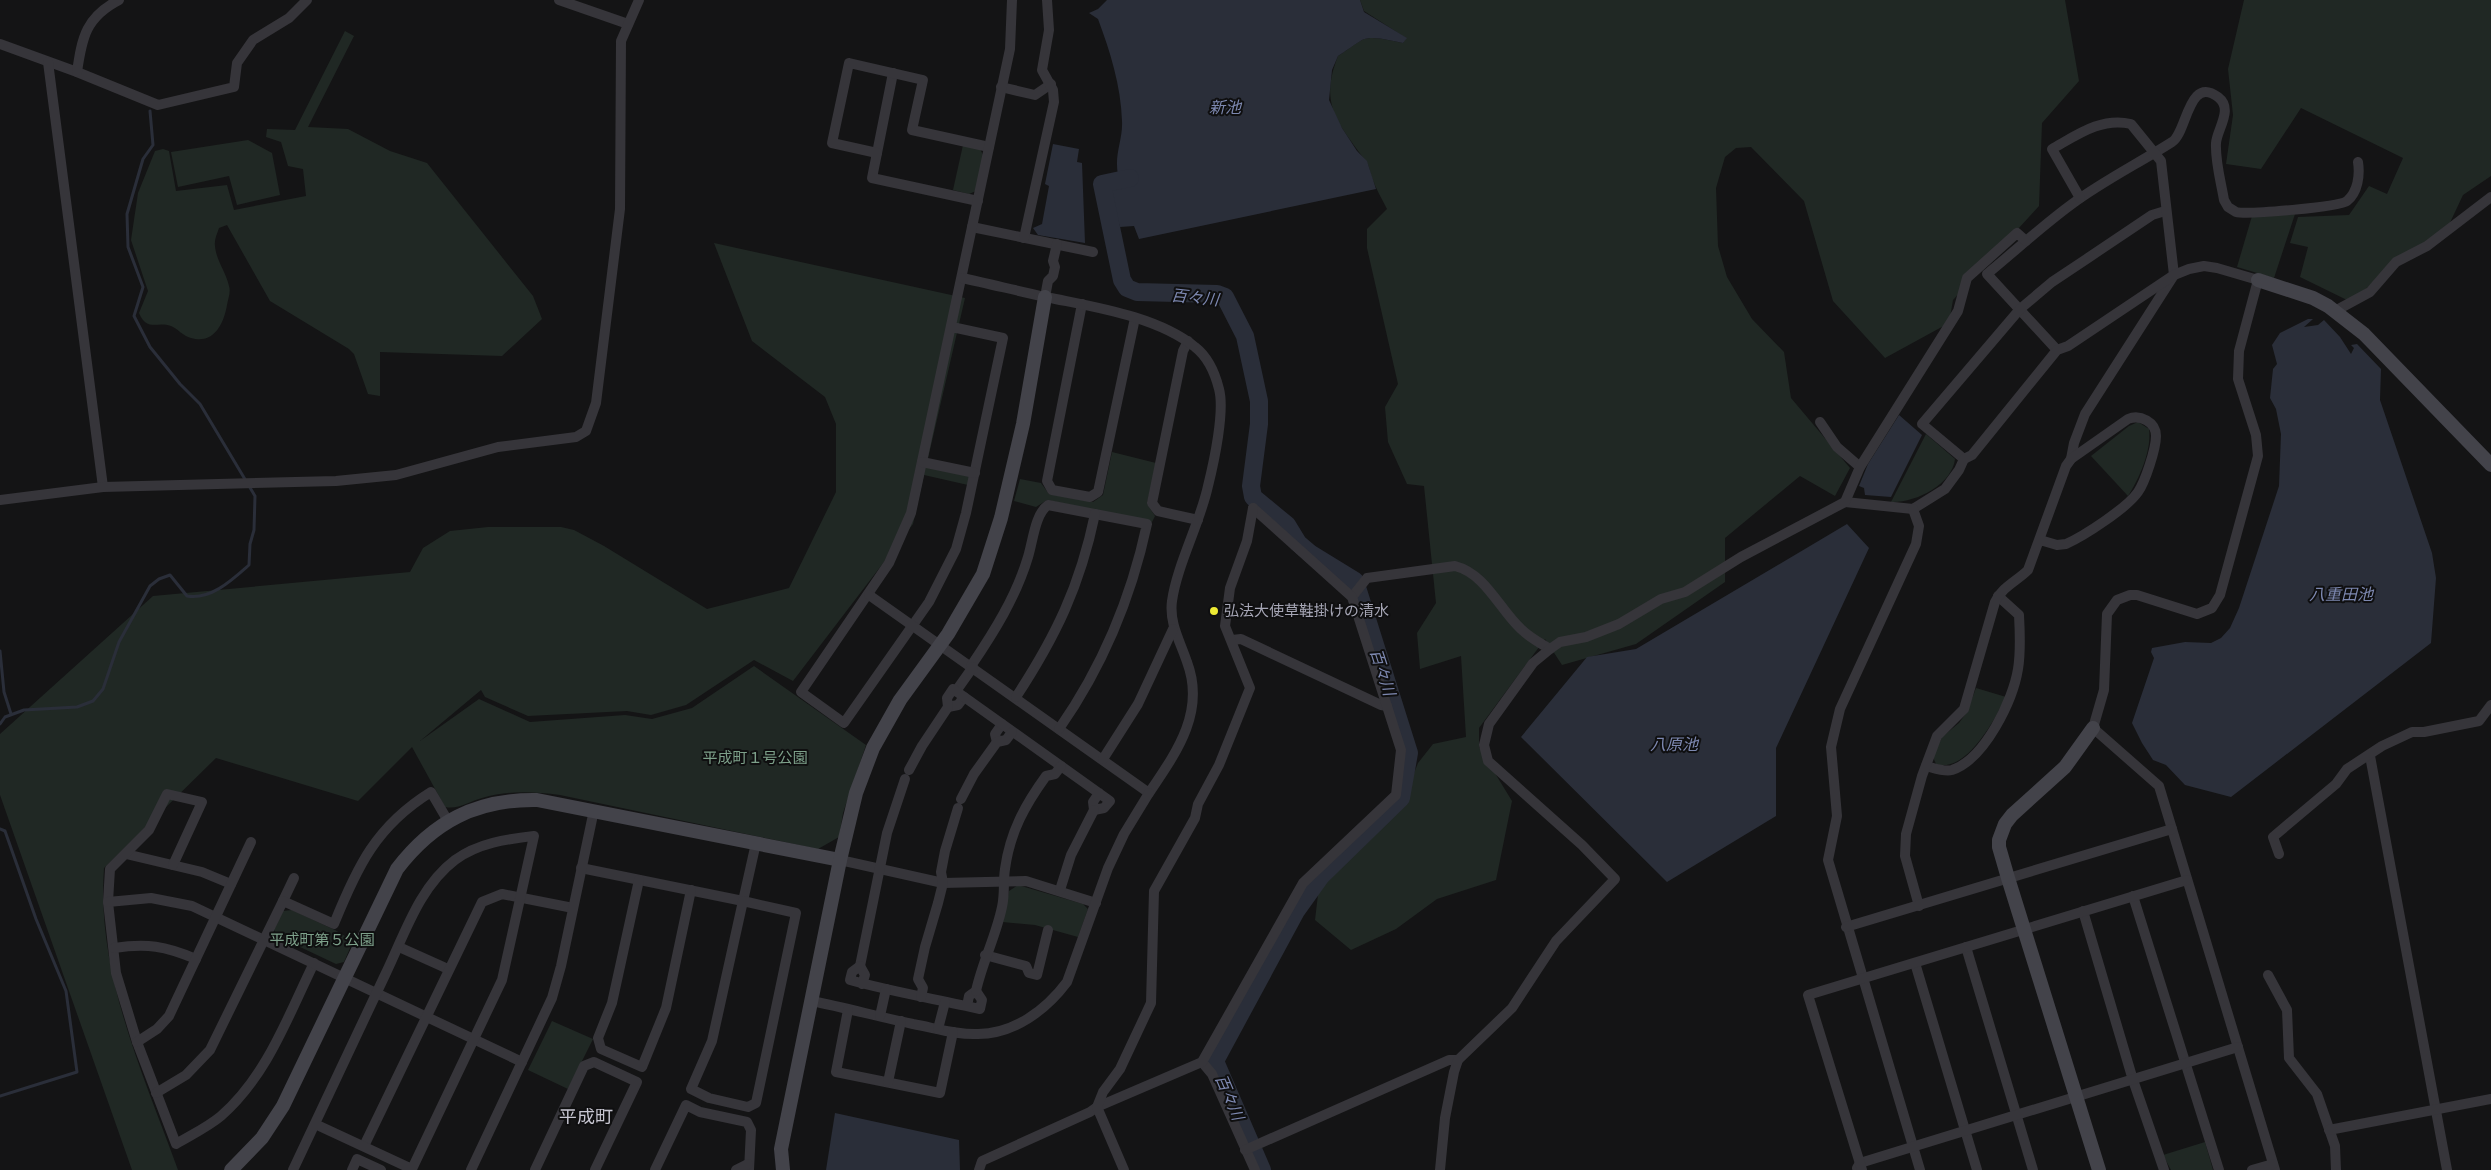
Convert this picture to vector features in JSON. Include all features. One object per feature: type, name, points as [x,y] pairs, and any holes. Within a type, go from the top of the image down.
[{"type":"street","points":[[77,72],[83,39],[89,24],[104,8],[120,0]]},
{"type":"street","points":[[0,44],[77,72],[158,105],[234,88],[237,63],[253,40],[289,18],[307,0]]},
{"type":"street","points":[[559,0],[628,24]]},
{"type":"street","points":[[0,500],[103,487],[336,481],[396,475],[498,447],[576,437],[586,431],[596,403],[620,209],[621,41],[639,0]]},
{"type":"street","points":[[952,327],[1003,338],[975,473],[956,549],[934,593],[844,723],[801,692],[869,595],[889,563],[906,526],[952,327],[1012,35],[1012,0]]},
{"type":"street","points":[[1024,238],[1054,102],[1051,84],[1042,70],[1048,30],[1047,0]]},
{"type":"street","points":[[48,62],[103,487]]},
{"type":"street","points":[[877,154],[832,143],[850,63],[923,80],[912,130],[989,147]]},
{"type":"street","points":[[893,73],[872,178],[978,201]]},
{"type":"street","points":[[1001,87],[1035,95],[1051,84]]},
{"type":"street","points":[[2057,350],[1987,274],[2080,198],[2177,139],[2191,102],[2198,95],[2207,93],[2218,97],[2224,106],[2224,116],[2216,143],[2224,200],[2228,207],[2236,212],[2344,203],[2349,199],[2356,186],[2359,170],[2358,162]]},
{"type":"street","points":[[2071,459],[2074,442],[2086,414],[2174,275],[2160,161],[2146,146],[2135,127],[2123,122],[2092,126],[2052,149],[2080,198]]},
{"type":"street","points":[[2335,311],[2370,292],[2396,262],[2427,246],[2491,197]]},
{"type":"street","points":[[1964,459],[1922,424],[2020,309],[2052,282],[2152,215],[2165,211]]},
{"type":"street","points":[[972,227],[1093,252]]},
{"type":"street","points":[[1845,502],[1860,467],[1958,311],[1967,278],[2018,233],[2026,241]]},
{"type":"street","points":[[783,1170],[782,1149],[840,860],[856,793],[873,748],[900,700],[942,644],[972,595],[992,548],[1022,424],[1048,281],[1053,276],[1055,267],[1053,261],[1056,244]]},
{"type":"street","points":[[1440,1170],[1446,1118],[1458,1060],[1512,1008],[1556,941],[1615,879],[1582,845],[1488,761],[1484,745],[1489,724],[1533,663],[1560,642],[1586,637],[1619,624],[1661,599],[1684,592],[1741,558],[1845,502],[1913,509],[1945,489],[1960,470],[1964,459],[1972,455],[2057,350],[2068,346],[2174,275],[2204,266],[2217,268],[2304,294],[2335,311],[2364,334],[2491,465]]},
{"type":"street","points":[[812,1002],[953,1032],[979,1035],[1012,1027],[1034,1015],[1056,996],[1067,982],[1108,868],[1124,834],[1183,741],[1192,711],[1191,672],[1173,629],[1171,609],[1173,594],[1209,485],[1221,397],[1210,364],[1197,348],[1177,334],[1135,318],[1082,304],[962,278]]},
{"type":"street","points":[[2099,1170],[2074,1096],[2023,928],[1999,847],[1999,840],[2005,824],[2012,815],[2065,767],[2093,728],[2104,684],[2106,614],[2117,600],[2130,595],[2137,595],[2196,614],[2212,608],[2220,595],[2258,456],[2256,435],[2238,379],[2239,351],[2258,280]]},
{"type":"street","points":[[1082,304],[1047,481],[1052,490],[1090,497],[1098,492],[1135,318]]},
{"type":"street","points":[[1188,341],[1183,351],[1152,503],[1158,511],[1198,520]]},
{"type":"street","points":[[1919,906],[1906,862],[1904,843],[1936,736],[1964,709],[1998,596],[2028,570],[2066,466],[2071,459],[2132,417],[2144,418],[2154,429],[2156,436],[2144,480],[2131,501],[2066,544],[2057,545],[2040,540]]},
{"type":"street","points":[[1820,422],[1837,447],[1860,467]]},
{"type":"street","points":[[922,462],[975,473]]},
{"type":"street","points":[[960,694],[972,667],[995,630],[1014,593],[1028,560],[1041,510],[1048,504],[1147,524],[1127,601],[1113,635],[1089,683],[1059,729]]},
{"type":"street","points":[[979,1170],[982,1161],[1090,1112],[1097,1107],[1202,1062],[1304,882],[1396,795],[1401,750],[1352,597],[1252,508],[1247,542],[1230,588],[1225,626],[1250,688],[1219,765],[1198,804],[1195,818],[1154,891],[1151,1003],[1120,1069],[1103,1092],[1097,1107],[1124,1170]]},
{"type":"street","points":[[1913,509],[1919,526],[1916,544],[1840,709],[1832,737],[1831,761],[1837,816],[1828,853],[1828,866],[1920,1170]]},
{"type":"street","points":[[1016,697],[1042,658],[1062,620],[1082,566],[1095,514]]},
{"type":"street","points":[[1352,597],[1366,578],[1455,566],[1466,569],[1497,598],[1521,629],[1550,649]]},
{"type":"street","points":[[869,595],[942,644],[1150,793]]},
{"type":"street","points":[[1926,766],[1945,771],[1951,770],[1971,757],[1998,722],[2010,699],[2020,658],[2019,615],[1998,596]]},
{"type":"street","points":[[1103,759],[1146,689],[1173,629]]},
{"type":"street","points":[[1232,640],[1241,639],[1381,705],[1387,706]]},
{"type":"street","points":[[1051,759],[1045,767],[1046,776],[1021,811],[1014,829],[1004,881],[1002,908],[985,955],[976,991],[969,996],[967,1006],[850,980],[852,972],[860,966],[892,815],[907,775],[922,746],[948,707],[947,698],[953,689],[1110,801],[1104,808],[1094,810],[1071,855],[1060,890]]},
{"type":"street","points":[[2279,854],[2273,837],[2336,784],[2347,769],[2370,756],[2382,746],[2412,732],[2424,732],[2478,721],[2491,705]]},
{"type":"street","points":[[997,742],[995,734],[1002,724]]},
{"type":"street","points":[[2093,728],[2159,786],[2274,1167],[2252,1170]]},
{"type":"street","points":[[908,994],[911,984],[918,979],[943,883],[941,872],[945,851],[959,803],[974,774],[997,742],[1006,740],[1012,732]]},
{"type":"street","points":[[2370,756],[2447,1170]]},
{"type":"street","points":[[1046,776],[1055,774],[1061,766]]},
{"type":"street","points":[[283,901],[334,924],[364,858],[378,836],[397,816],[431,792],[448,821]]},
{"type":"street","points":[[173,865],[202,802],[167,794],[149,830],[110,869],[108,902],[116,973],[137,1042],[176,1144],[220,1117],[243,1095],[265,1064],[314,963]]},
{"type":"street","points":[[231,1170],[254,1147],[276,1118],[397,869],[416,846],[448,821],[482,806],[512,800],[537,800],[840,860],[943,883],[1026,881],[1060,890],[1096,903]]},
{"type":"street","points":[[471,1170],[552,998],[594,810]]},
{"type":"street","points":[[1846,927],[2172,829]]},
{"type":"street","points":[[294,1170],[315,1124],[376,993],[426,891],[456,859],[468,852],[492,842],[534,836],[502,980],[412,1169],[315,1124]]},
{"type":"street","points":[[137,1042],[157,1030],[168,1016],[251,842]]},
{"type":"street","points":[[581,868],[744,901],[796,913],[756,1102],[748,1107],[709,1098],[691,1089],[712,1041],[744,901],[756,843]]},
{"type":"street","points":[[126,854],[202,872],[231,884]]},
{"type":"street","points":[[156,1094],[186,1075],[210,1050],[294,878]]},
{"type":"street","points":[[639,880],[614,995],[598,1038],[602,1048],[642,1067],[666,1008],[691,890]]},
{"type":"street","points":[[2187,880],[2023,928],[1808,995],[1859,1168],[1912,1147],[1965,1130],[2238,1047]]},
{"type":"street","points":[[364,1146],[482,902],[498,894],[573,908]]},
{"type":"street","points":[[2133,896],[2219,1170]]},
{"type":"street","points":[[108,902],[158,898],[184,904],[216,917],[522,1062]]},
{"type":"street","points":[[2083,911],[2133,1080],[2164,1170]]},
{"type":"street","points":[[985,955],[1026,966],[1029,974],[1038,975],[1048,930]]},
{"type":"street","points":[[114,948],[154,945],[196,959]]},
{"type":"street","points":[[399,947],[448,969]]},
{"type":"street","points":[[1966,947],[2034,1170]]},
{"type":"street","points":[[1915,963],[1977,1170]]},
{"type":"street","points":[[2268,975],[2287,1010],[2289,1058],[2317,1094],[2335,1146],[2336,1170]]},
{"type":"street","points":[[918,979],[923,988],[921,997]]},
{"type":"street","points":[[880,1016],[886,989]]},
{"type":"street","points":[[938,1029],[945,1002]]},
{"type":"street","points":[[848,1010],[836,1072],[940,1093],[953,1032]]},
{"type":"street","points":[[888,1082],[901,1021]]},
{"type":"street","points":[[1246,1150],[1449,1060],[1458,1060]]},
{"type":"street","points":[[535,1170],[584,1066],[594,1062],[638,1082],[595,1170]]},
{"type":"street","points":[[1202,1062],[1212,1074],[1254,1170]]},
{"type":"street","points":[[2329,1130],[2491,1099]]},
{"type":"street","points":[[655,1170],[686,1105],[700,1112],[747,1122],[751,1130],[748,1167],[736,1170]]},
{"type":"street","points":[[352,1170],[357,1159],[381,1170]]},
{"type":"green space","points":[[1360,0],[2065,0],[2079,81],[2042,123],[2039,206],[1953,300],[1949,323],[1885,358],[1833,301],[1804,201],[1751,147],[1736,148],[1725,157],[1716,188],[1718,246],[1727,277],[1752,319],[1784,352],[1791,398],[1850,468],[1835,496],[1800,476],[1725,538],[1725,582],[1636,644],[1562,665],[1545,639],[1479,728],[1479,747],[1512,801],[1496,880],[1437,899],[1396,929],[1351,950],[1315,920],[1319,886],[1332,855],[1403,801],[1418,763],[1433,744],[1466,737],[1461,656],[1420,669],[1417,633],[1436,603],[1424,486],[1407,484],[1388,442],[1385,407],[1398,384],[1367,248],[1367,229],[1387,209],[1368,164],[1339,123],[1331,100],[1330,87],[1338,56],[1362,40],[1371,38],[1403,43],[1406,38],[1364,11]]},
{"type":"green space","points":[[2244,0],[2491,0],[2491,176],[2463,195],[2447,229],[2349,301],[2300,277],[2308,247],[2290,243],[2298,217],[2349,215],[2369,186],[2387,194],[2403,158],[2301,108],[2261,169],[2226,164],[2233,115],[2228,69]]},
{"type":"green space","points":[[345,31],[354,36],[308,127],[348,129],[390,151],[427,163],[533,296],[542,319],[502,356],[380,352],[380,396],[368,394],[354,354],[349,349],[270,301],[227,225],[219,228],[215,244],[217,256],[230,288],[229,296],[226,312],[220,325],[212,335],[206,338],[191,338],[171,326],[153,325],[142,319],[139,313],[148,291],[131,240],[138,193],[155,151],[163,149],[169,151],[176,191],[227,185],[234,210],[306,196],[303,169],[288,166],[281,142],[266,137],[267,129],[295,130]]},
{"type":"green space","points":[[248,140],[272,153],[280,195],[237,205],[229,176],[178,187],[171,152]]},
{"type":"green space","points":[[963,145],[980,149],[983,155],[976,191],[969,194],[953,190]]},
{"type":"green space","points":[[2295,214],[2274,278],[2237,267],[2252,216]]},
{"type":"green space","name":"平成町１号公園","points":[[714,243],[965,298],[926,467],[971,476],[968,485],[924,475],[913,524],[793,681],[754,660],[686,705],[651,715],[627,711],[528,716],[485,697],[481,690],[420,741],[479,699],[530,722],[625,715],[652,719],[692,708],[754,666],[866,745],[843,813],[839,837],[818,849],[560,795],[540,793],[521,792],[492,795],[459,806],[445,807],[412,747],[358,801],[216,758],[104,868],[103,907],[107,946],[115,984],[137,1060],[178,1170],[132,1170],[0,795],[0,734],[153,596],[410,572],[423,548],[450,531],[488,527],[561,527],[574,530],[604,546],[707,609],[789,588],[836,492],[836,424],[825,397],[752,341]]},
{"type":"green space","points":[[2138,422],[2149,429],[2149,446],[2140,473],[2128,496],[2091,456],[2129,426]]},
{"type":"green space","points":[[1926,434],[1955,459],[1952,468],[1947,477],[1931,491],[1901,502],[1891,502]]},
{"type":"green space","points":[[1112,452],[1156,463],[1147,504],[1155,516],[1152,522],[1047,500],[1036,507],[1014,501],[1020,479],[1041,483],[1049,494],[1093,502],[1103,495]]},
{"type":"green space","points":[[1976,688],[2006,697],[1987,731],[1968,753],[1958,761],[1947,765],[1936,764],[1933,757],[1942,737],[1959,723],[1967,712]]},
{"type":"green space","points":[[1018,885],[1083,904],[1088,909],[1078,937],[1035,925],[1003,922],[1009,891]]},
{"type":"green space","name":"平成町第５公園","points":[[292,910],[335,930],[353,941],[344,962],[336,964],[279,937],[274,930],[283,911]]},
{"type":"green space","points":[[552,1021],[593,1039],[568,1089],[528,1070]]},
{"type":"green space","points":[[2205,1142],[2213,1170],[2171,1170],[2163,1155]]},
{"type":"water","name":"新池","points":[[1107,0],[1360,0],[1364,12],[1407,38],[1403,43],[1377,38],[1362,40],[1338,56],[1332,70],[1329,100],[1342,128],[1357,151],[1367,161],[1376,189],[1139,239],[1134,226],[1120,227],[1106,178],[1118,175],[1117,160],[1122,128],[1120,95],[1111,56],[1098,19],[1089,13],[1098,9]]},
{"type":"water","points":[[1053,144],[1079,149],[1077,162],[1082,163],[1085,243],[1038,235],[1033,228],[1042,224],[1049,186],[1045,184]]},
{"type":"water","name":"八重田池","points":[[2308,319],[2313,319],[2304,327],[2318,325],[2324,320],[2340,337],[2351,354],[2354,348],[2351,345],[2357,344],[2381,369],[2380,400],[2432,553],[2436,578],[2431,643],[2231,797],[2185,785],[2166,765],[2153,760],[2132,723],[2154,658],[2151,652],[2152,648],[2185,642],[2211,643],[2221,638],[2230,628],[2239,608],[2279,486],[2281,434],[2276,409],[2270,398],[2273,369],[2277,364],[2272,345],[2280,333]]},
{"type":"water","points":[[1899,415],[1922,435],[1891,497],[1865,495],[1864,488],[1859,486],[1868,464]]},
{"type":"water","name":"八原池","points":[[1847,524],[1869,548],[1776,748],[1776,816],[1667,882],[1521,737],[1587,657],[1636,649]]},
{"type":"water","points":[[835,1113],[959,1140],[960,1170],[826,1170]]},
{"type":"waterway","points":[[0,724],[5,717],[24,710],[77,707],[93,701],[103,689],[119,642],[150,586],[159,579],[170,575],[187,596],[204,595],[221,588],[249,565],[250,544],[254,530],[255,496],[200,404],[180,384],[150,347],[134,316],[143,287],[128,247],[127,214],[143,159],[153,145],[150,111]]},
{"type":"waterway","name":"百々川","points":[[1130,178],[1102,184],[1122,280],[1127,288],[1137,292],[1217,294],[1225,297],[1245,336],[1259,401],[1259,424],[1251,486],[1253,497],[1287,525],[1298,543],[1311,554],[1355,581],[1409,753],[1401,798],[1321,876],[1296,911],[1215,1061],[1262,1170]]},
{"type":"waterway","points":[[0,651],[4,692],[11,714]]},
{"type":"waterway","points":[[0,829],[5,831],[36,919],[66,991],[77,1072],[0,1096]]},
{"type":"place","name":"弘法大使草鞋掛けの清水","points":[[1214,611]]},
{"type":"district","name":"平成町","points":[[586,1117]]}]
